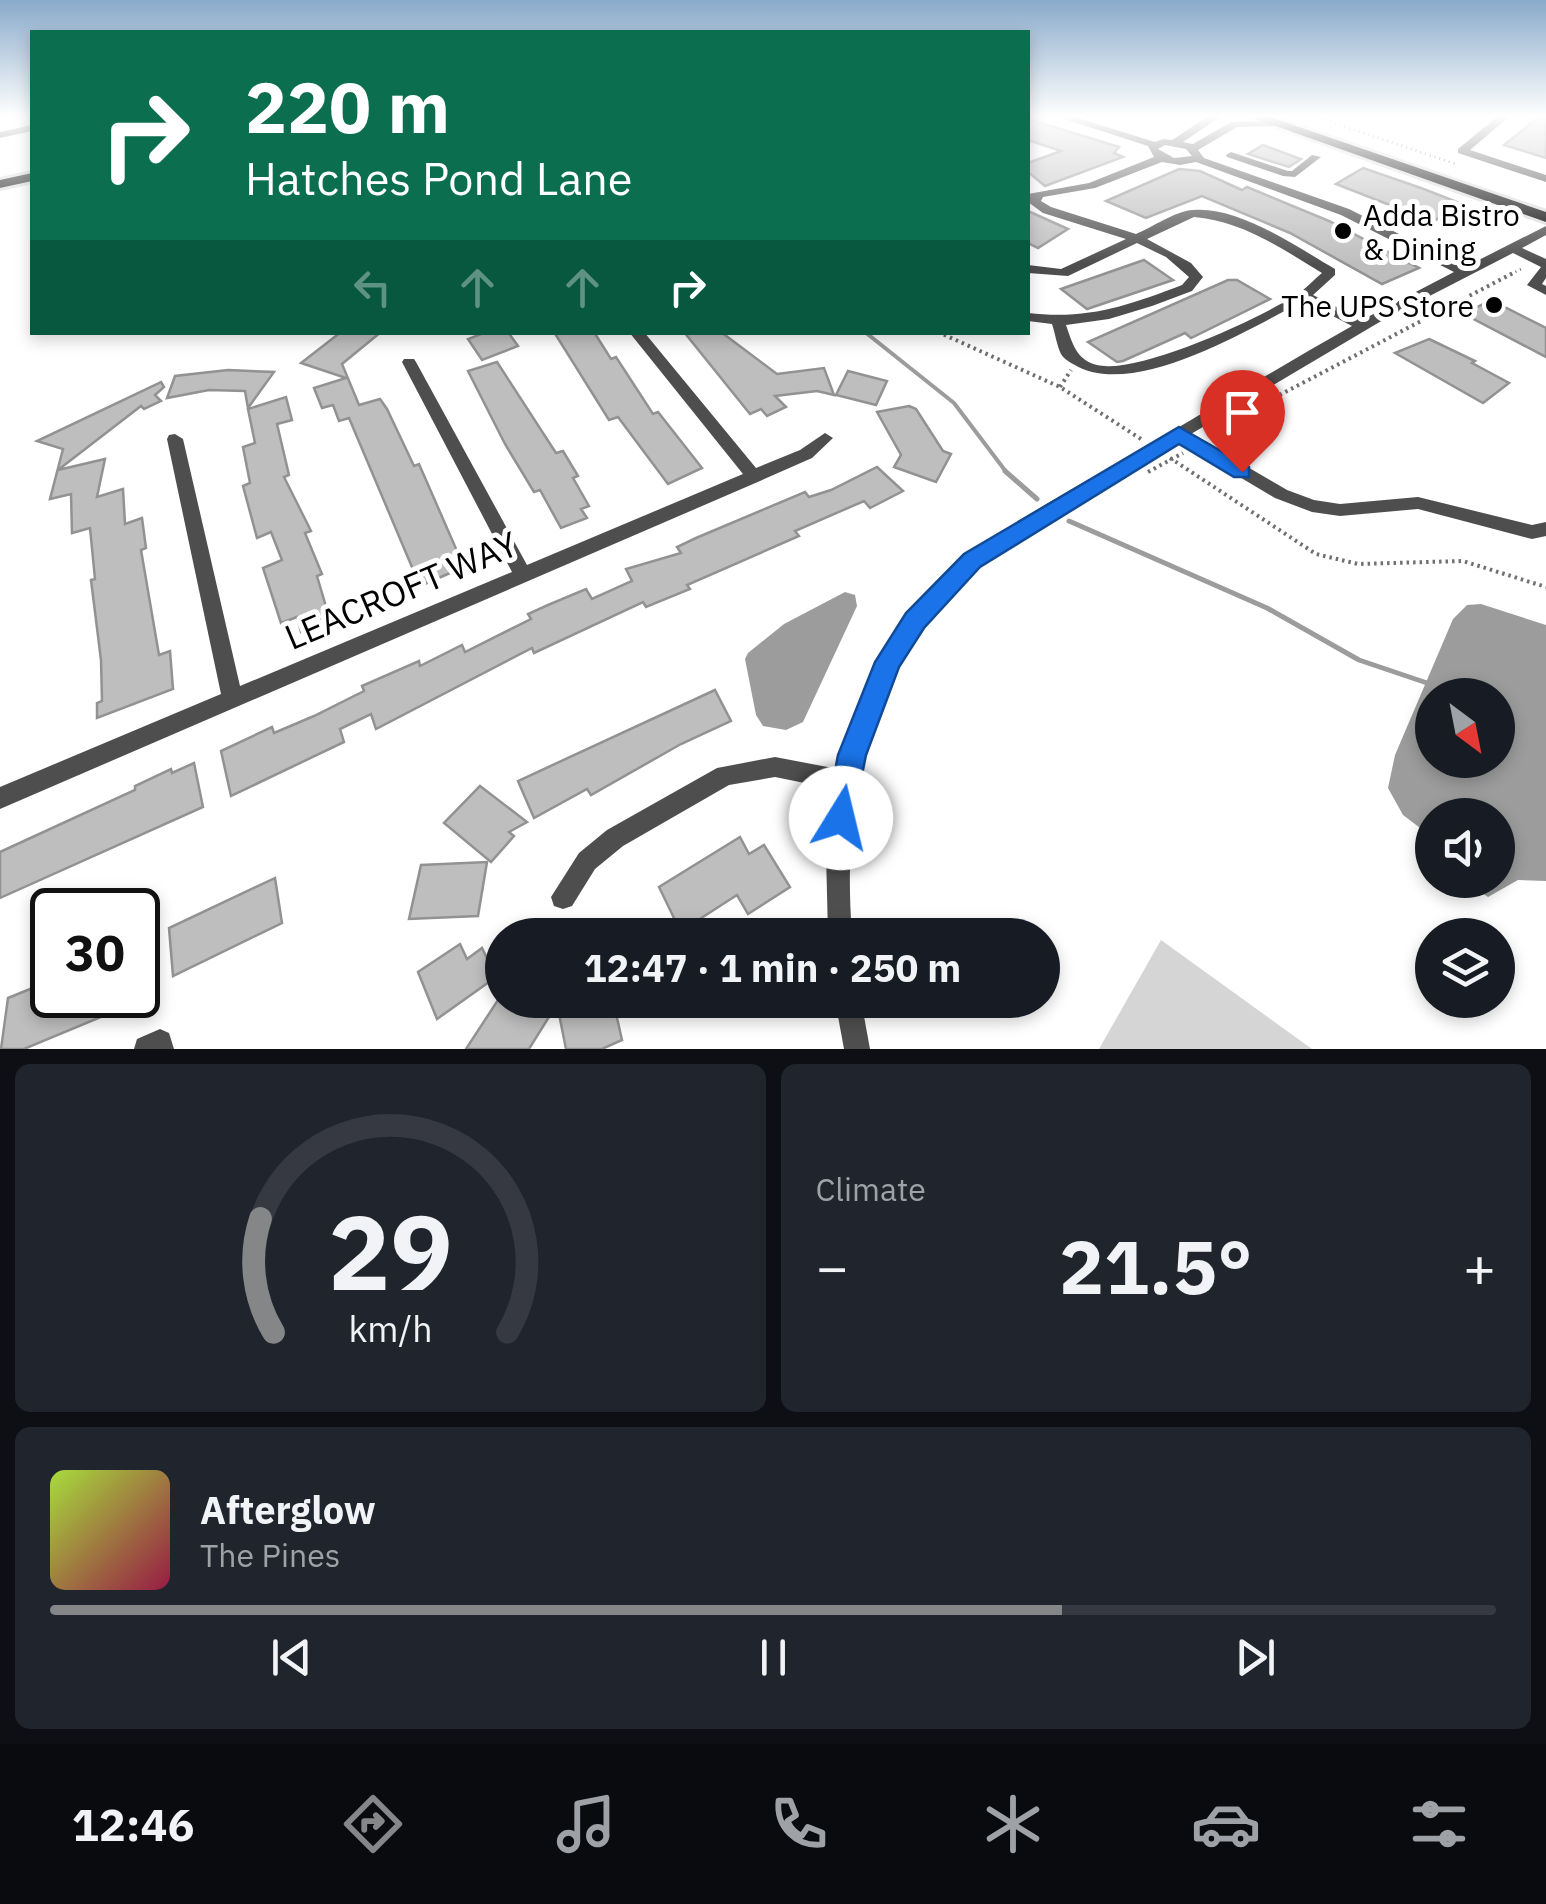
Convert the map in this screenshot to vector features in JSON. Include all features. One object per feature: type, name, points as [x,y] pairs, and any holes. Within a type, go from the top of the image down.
[{"type":"main road","points":[[1405,166],[1546,218]]},
{"type":"main road","points":[[1427,166],[1546,203]]},
{"type":"main road","points":[[0,174],[30,168]]},
{"type":"main road","points":[[0,184],[30,177]]},
{"type":"street","points":[[1040,196],[1091,186],[1142,166]]},
{"type":"street","points":[[1227,166],[1344,212],[1464,272]]},
{"type":"street","points":[[1263,166],[1287,174],[1304,166]]},
{"type":"street","points":[[1512,166],[1546,176]]},
{"type":"street","points":[[1056,212],[1072,209],[1091,186]]},
{"type":"street","points":[[1040,196],[1076,203],[1107,228]]},
{"type":"street","points":[[1030,317],[1058,322],[1114,316],[1194,283],[1196,277],[1188,266],[1107,228],[1056,212],[1040,196]]},
{"type":"street","points":[[1030,270],[1063,274],[1192,212],[1212,213],[1244,224],[1330,272],[1304,296],[1123,374],[1096,372],[1068,358],[1062,351],[1058,322]]},
{"type":"street","points":[[839,918],[837,869],[846,781],[861,725],[888,662],[915,620],[950,580],[995,544],[1188,439],[1362,326],[1464,272],[1518,256],[1546,230]]},
{"type":"street","points":[[1518,256],[1546,267],[1534,285],[1546,291]]},
{"type":"street","points":[[1304,296],[1362,326]]},
{"type":"street","points":[[638,335],[754,477]]},
{"type":"street","points":[[409,362],[522,574]]},
{"type":"street","name":"LEACROFT WAY","points":[[0,798],[754,477],[806,454],[825,438]]},
{"type":"street","points":[[175,439],[232,697]]},
{"type":"street","points":[[1188,439],[1281,494],[1312,506],[1340,510],[1418,503],[1532,532],[1546,529]]},
{"type":"street","points":[[563,897],[587,861],[614,838],[725,775],[775,767],[846,781]]},
{"type":"street","points":[[851,1018],[857,1049]]},
{"type":"street","points":[[147,1049],[160,1042],[160,1049]]},
{"type":"path","points":[[1254,410],[1518,256]]},
{"type":"path","points":[[945,335],[1060,387],[1143,440]]},
{"type":"path","points":[[1060,387],[1074,368]]},
{"type":"path","points":[[1144,474],[1172,460],[1188,439]]},
{"type":"path","points":[[1172,460],[1316,554],[1338,562],[1377,566],[1462,560],[1546,586]]},
{"type":"shaded area","points":[[845,592],[855,595],[857,606],[803,722],[786,730],[763,726],[756,715],[745,659],[748,653],[784,624]]},
{"type":"shaded area","points":[[1481,604],[1546,625],[1546,881],[1515,882],[1515,798],[1415,798],[1415,824],[1403,815],[1388,788],[1395,755],[1415,708],[1415,778],[1515,778],[1515,678],[1428,678],[1453,619],[1467,605]]},
{"type":"shaded area","points":[[1161,940],[1312,1049],[1099,1049]]},
{"type":"building","points":[[1030,166],[1099,166],[1045,186],[1030,174]]},
{"type":"building","points":[[1363,168],[1460,203],[1433,222],[1336,184]]},
{"type":"building","points":[[1179,169],[1200,171],[1242,190],[1247,187],[1329,221],[1419,268],[1382,284],[1290,233],[1202,196],[1146,218],[1106,201]]},
{"type":"building","points":[[1030,212],[1068,229],[1038,248],[1030,244]]},
{"type":"building","points":[[1144,260],[1173,280],[1087,309],[1061,289]]},
{"type":"building","points":[[1228,280],[1237,280],[1270,299],[1191,338],[1185,333],[1123,361],[1117,362],[1088,342]]},
{"type":"building","points":[[1491,300],[1546,328],[1546,357],[1464,314]]},
{"type":"building","points":[[337,335],[377,335],[342,364],[359,405],[380,399],[387,409],[414,466],[419,464],[464,567],[420,586],[349,418],[339,421],[333,405],[322,408],[314,388],[346,378],[301,363]]},
{"type":"building","points":[[478,335],[510,335],[518,346],[482,360],[468,339]]},
{"type":"building","points":[[556,335],[596,335],[611,359],[616,357],[653,414],[658,412],[702,468],[668,484],[618,417],[609,420]]},
{"type":"building","points":[[686,335],[725,335],[777,374],[824,368],[834,395],[817,391],[775,396],[786,407],[767,416],[761,409],[750,414]]},
{"type":"building","points":[[1429,339],[1509,383],[1483,403],[1395,353]]},
{"type":"building","points":[[497,362],[556,453],[563,451],[578,476],[573,478],[589,506],[581,509],[587,518],[561,528],[540,490],[534,492],[505,444],[468,371]]},
{"type":"building","points":[[228,370],[274,372],[248,408],[245,391],[209,390],[167,398],[175,376]]},
{"type":"building","points":[[848,371],[887,381],[876,405],[836,395]]},
{"type":"building","points":[[161,382],[164,387],[155,395],[161,401],[144,409],[141,406],[58,470],[105,459],[97,497],[123,489],[125,524],[142,518],[146,548],[141,550],[159,655],[170,651],[173,689],[97,718],[97,703],[102,701],[101,660],[91,580],[95,579],[90,528],[72,533],[71,494],[50,499],[63,449],[37,441]]},
{"type":"building","points":[[286,397],[292,420],[277,424],[289,475],[284,477],[311,531],[305,533],[322,574],[317,576],[330,620],[301,632],[297,617],[281,623],[263,568],[282,560],[271,532],[257,538],[243,486],[250,483],[243,447],[255,443],[248,409]]},
{"type":"building","points":[[909,406],[916,409],[943,451],[951,454],[936,482],[894,467],[901,455],[877,412]]},
{"type":"building","points":[[877,467],[903,491],[870,508],[864,501],[795,531],[799,536],[687,585],[690,589],[646,607],[643,602],[534,653],[532,648],[376,729],[371,714],[340,729],[344,742],[231,796],[221,751],[272,727],[274,733],[314,716],[364,691],[362,686],[419,661],[420,666],[462,645],[465,652],[531,619],[528,614],[586,589],[592,599],[632,581],[626,569],[681,553],[677,547],[696,538],[805,492],[809,497],[831,490]]},
{"type":"building","points":[[715,690],[731,721],[681,744],[591,795],[587,789],[534,818],[518,781]]},
{"type":"building","points":[[194,763],[203,807],[0,898],[0,852],[135,790],[135,786],[171,769],[172,773]]},
{"type":"building","points":[[480,786],[527,822],[509,832],[514,836],[491,862],[444,823]]},
{"type":"building","points":[[740,837],[749,854],[764,845],[790,887],[748,914],[737,895],[701,918],[674,918],[659,887]]},
{"type":"building","points":[[487,862],[478,916],[409,919],[421,865]]},
{"type":"building","points":[[275,878],[282,923],[173,976],[169,928]]},
{"type":"building","points":[[460,944],[467,959],[482,948],[485,954],[485,985],[437,1019],[418,972]]},
{"type":"building","points":[[30,989],[30,1018],[98,1018],[24,1049],[1,1049],[8,998]]},
{"type":"building","points":[[486,1018],[548,1018],[529,1049],[466,1049]]},
{"type":"building","points":[[560,1018],[617,1018],[622,1040],[602,1049],[566,1049]]},
{"type":"waterway","points":[[869,335],[954,403],[1006,472]]},
{"type":"waterway","points":[[1006,472],[1037,499]]},
{"type":"waterway","points":[[1069,521],[1267,608],[1359,660],[1415,679]]},
{"type":"place","name":"Adda Bistro & Dining","points":[[1343,231]]},
{"type":"place","name":"The UPS Store","points":[[1494,305]]},
{"type":"route","points":[[841,818],[861,725],[888,662],[915,620],[972,561],[1179,434],[1242,472]]}]
